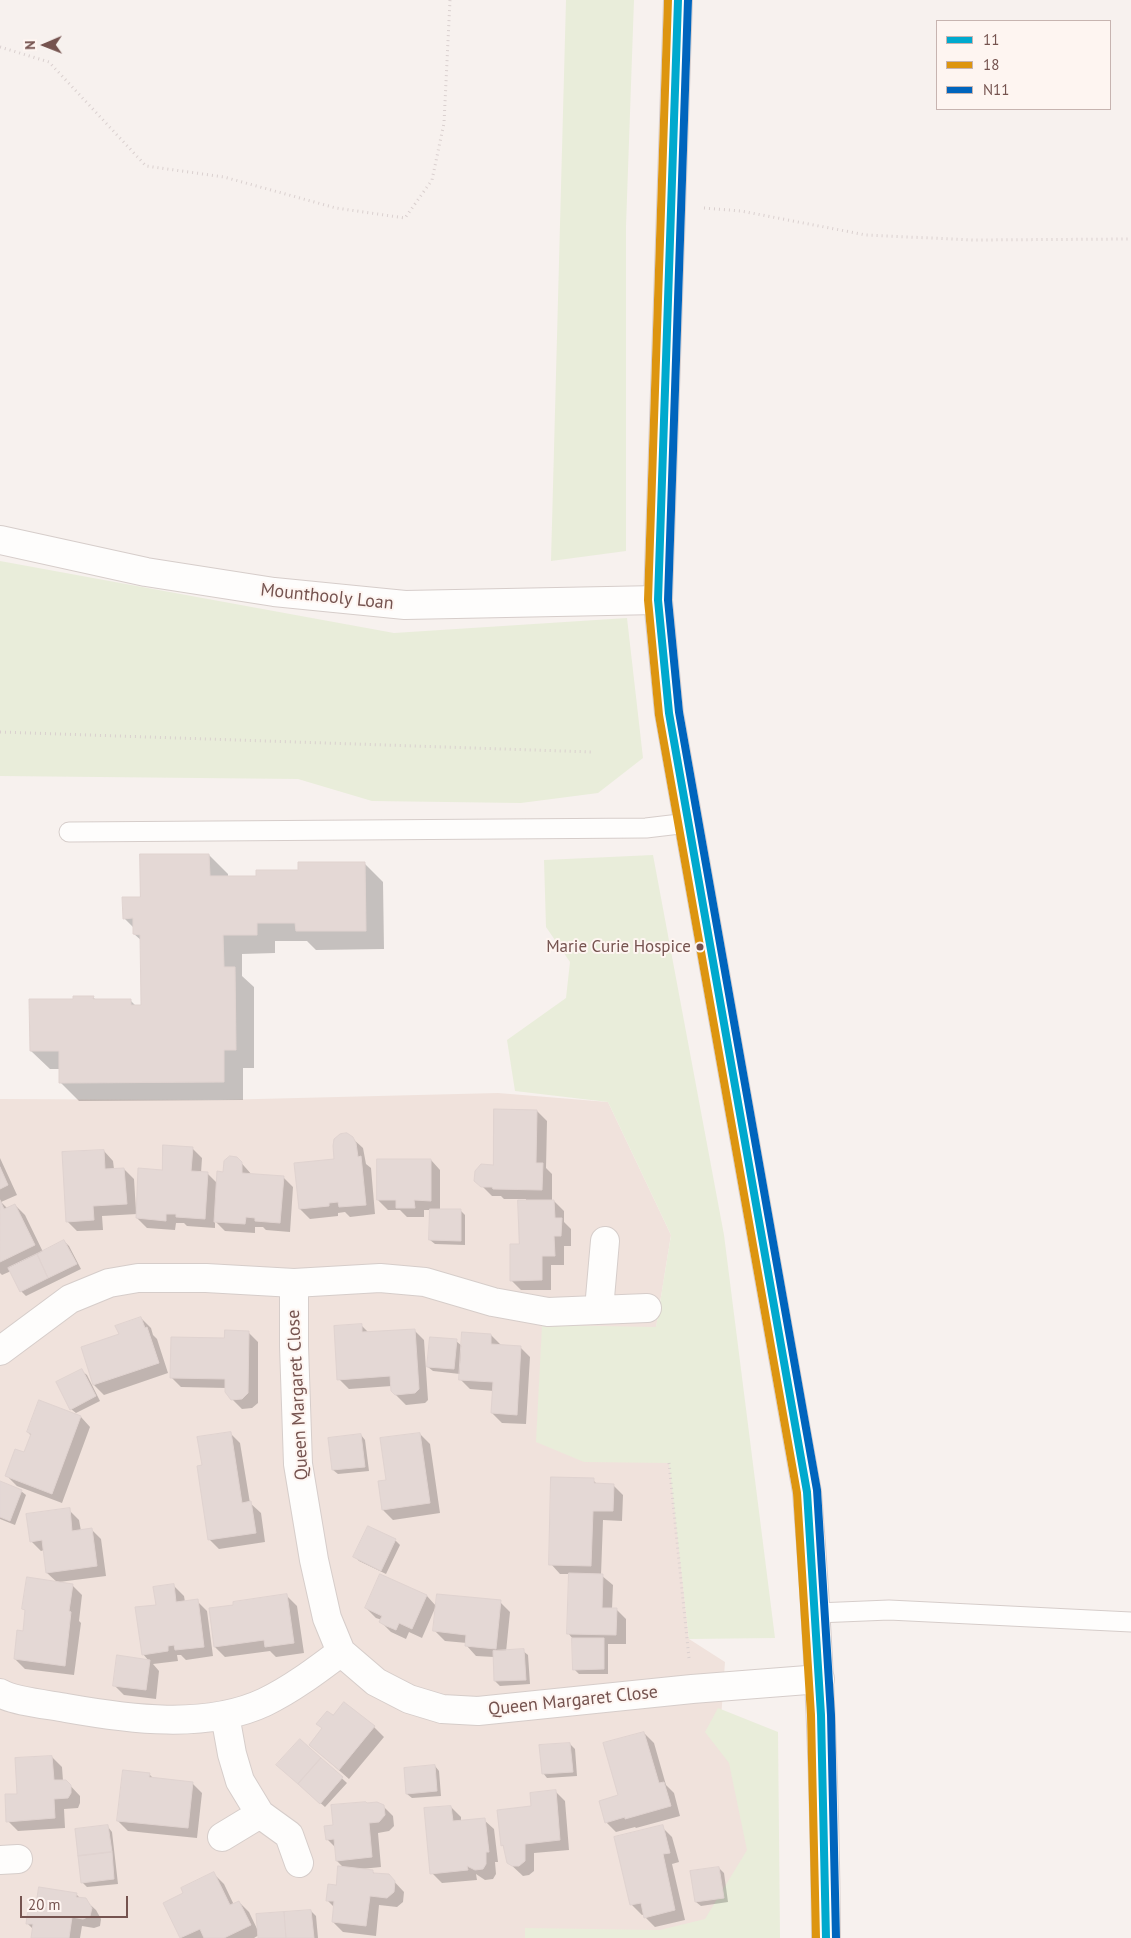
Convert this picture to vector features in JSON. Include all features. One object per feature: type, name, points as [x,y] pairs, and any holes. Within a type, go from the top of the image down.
[{"type":"street","points":[[678,0],[658,600],[669,713],[807,1492],[817,1613],[820,1680],[826,1865],[826,1938]]},
{"type":"street","name":"Mounthooly Loan","points":[[0,540],[156,574],[274,592],[405,605],[658,600]]},
{"type":"street","points":[[599,1309],[604,1241]]},
{"type":"street","points":[[0,1351],[70,1299],[109,1283],[138,1278],[206,1278],[294,1283],[380,1278],[398,1279],[425,1282],[493,1302],[548,1312],[647,1308]]},
{"type":"street","name":"Queen Margaret Close","points":[[294,1283],[298,1464],[314,1560],[327,1618],[341,1652],[376,1682],[409,1699],[442,1709],[478,1711],[692,1689],[820,1680]]},
{"type":"street","points":[[1,1697],[103,1714],[171,1720],[225,1715],[264,1702],[313,1673],[341,1652]]},
{"type":"street","points":[[225,1715],[232,1754],[240,1781],[260,1814],[289,1835],[299,1864]]},
{"type":"street","points":[[222,1837],[260,1814]]},
{"type":"lane","points":[[69,832],[646,828],[688,823]]},
{"type":"lane","points":[[817,1613],[889,1610],[1131,1622]]},
{"type":"path","points":[[0,46],[49,62],[146,166],[224,177],[336,208],[405,218],[432,180],[444,123],[450,0]]},
{"type":"path","points":[[671,205],[741,211],[866,235],[973,240],[1131,239]]},
{"type":"path","points":[[0,732],[592,752]]},
{"type":"path","points":[[669,1463],[692,1689]]},
{"type":"shaded area","points":[[498,1093],[608,1102],[671,1235],[656,1328],[689,1639],[725,1662],[721,1719],[734,1720],[757,1938],[0,1938],[0,1099],[218,1100]]},
{"type":"green space","points":[[566,0],[634,0],[626,226],[626,551],[551,561]]},
{"type":"green space","points":[[0,561],[394,633],[627,618],[643,758],[598,793],[521,803],[372,801],[298,779],[0,776]]},
{"type":"green space","points":[[653,855],[724,1235],[775,1638],[689,1639],[669,1463],[584,1462],[536,1442],[542,1325],[656,1327],[671,1235],[608,1102],[515,1091],[507,1040],[566,998],[570,962],[546,927],[544,860]]},
{"type":"green space","points":[[718,1708],[778,1732],[780,1938],[525,1938],[525,1928],[660,1930],[705,1919],[747,1850],[729,1763],[705,1732]]},
{"type":"building","points":[[140,854],[209,854],[210,876],[256,876],[256,870],[298,870],[298,862],[365,862],[366,931],[296,931],[295,923],[257,923],[257,935],[223,935],[224,967],[235,967],[236,1050],[224,1050],[224,1082],[59,1083],[59,1051],[30,1051],[29,999],[73,999],[73,996],[94,996],[93,999],[131,999],[131,1005],[141,1005],[140,935],[133,934],[133,918],[123,919],[122,897],[140,897]]},
{"type":"building","points":[[494,1109],[537,1110],[536,1163],[543,1163],[542,1190],[493,1189],[492,1187],[481,1187],[474,1181],[475,1171],[481,1164],[493,1165]]},
{"type":"building","points":[[347,1133],[353,1137],[356,1143],[358,1157],[361,1156],[366,1205],[339,1207],[338,1202],[329,1203],[329,1206],[299,1209],[294,1163],[334,1159],[334,1139],[340,1134]]},
{"type":"building","points":[[163,1145],[193,1147],[191,1171],[208,1172],[205,1219],[176,1217],[176,1214],[166,1214],[166,1221],[136,1218],[138,1168],[162,1170]]},
{"type":"building","points":[[104,1150],[105,1169],[124,1168],[127,1204],[93,1206],[94,1220],[66,1222],[62,1152]]},
{"type":"building","points":[[230,1156],[237,1157],[242,1162],[242,1173],[284,1176],[280,1223],[255,1221],[255,1218],[246,1217],[245,1224],[214,1222],[217,1171],[223,1172],[224,1161]]},
{"type":"building","points":[[377,1159],[431,1159],[431,1201],[414,1200],[415,1208],[396,1208],[396,1200],[377,1200]]},
{"type":"building","points":[[0,1167],[8,1185],[0,1189]]},
{"type":"building","points":[[0,1200],[4,1209],[15,1204],[35,1245],[0,1262]]},
{"type":"building","points":[[518,1200],[554,1200],[555,1218],[562,1218],[561,1236],[554,1236],[555,1256],[542,1256],[542,1280],[510,1281],[510,1244],[519,1244]]},
{"type":"building","points":[[430,1209],[461,1209],[461,1241],[429,1240]]},
{"type":"building","points":[[64,1240],[77,1264],[48,1278],[37,1254]]},
{"type":"building","points":[[37,1254],[48,1278],[20,1292],[8,1268]]},
{"type":"building","points":[[141,1317],[145,1328],[147,1327],[159,1363],[93,1385],[81,1347],[119,1334],[115,1326]]},
{"type":"building","points":[[362,1324],[362,1332],[415,1329],[419,1389],[415,1393],[395,1395],[391,1391],[390,1376],[337,1380],[334,1326]]},
{"type":"building","points":[[225,1330],[249,1331],[248,1393],[242,1399],[231,1400],[225,1392],[225,1379],[170,1378],[171,1337],[224,1338]]},
{"type":"building","points":[[462,1332],[491,1334],[491,1344],[521,1346],[517,1415],[491,1413],[493,1382],[459,1380]]},
{"type":"building","points":[[430,1337],[457,1339],[454,1369],[427,1367]]},
{"type":"building","points":[[82,1369],[96,1396],[70,1410],[56,1382]]},
{"type":"building","points":[[39,1400],[81,1416],[52,1494],[5,1476],[15,1449],[24,1452],[31,1434],[27,1432]]},
{"type":"building","points":[[231,1432],[242,1503],[251,1501],[256,1533],[208,1540],[197,1466],[202,1465],[197,1437]]},
{"type":"building","points":[[420,1433],[430,1503],[382,1510],[378,1481],[386,1480],[380,1438]]},
{"type":"building","points":[[361,1434],[365,1467],[332,1470],[328,1438]]},
{"type":"building","points":[[551,1477],[594,1478],[594,1483],[614,1484],[613,1511],[593,1511],[591,1566],[549,1565]]},
{"type":"building","points":[[0,1481],[22,1490],[10,1521],[0,1517]]},
{"type":"building","points":[[70,1508],[72,1531],[92,1528],[97,1566],[46,1573],[42,1540],[30,1542],[26,1514]]},
{"type":"building","points":[[368,1526],[396,1539],[381,1571],[353,1557]]},
{"type":"building","points":[[569,1573],[603,1574],[602,1608],[617,1608],[616,1635],[567,1634]]},
{"type":"building","points":[[380,1574],[427,1595],[412,1629],[399,1623],[396,1630],[384,1625],[379,1622],[382,1616],[365,1608]]},
{"type":"building","points":[[27,1577],[73,1584],[65,1666],[14,1659],[17,1630],[23,1631],[25,1610],[22,1609]]},
{"type":"building","points":[[174,1584],[176,1602],[198,1599],[204,1647],[175,1650],[174,1645],[168,1646],[168,1651],[142,1655],[135,1607],[156,1605],[153,1587]]},
{"type":"building","points":[[287,1594],[294,1643],[265,1647],[264,1640],[214,1647],[209,1608],[233,1605],[233,1602]]},
{"type":"building","points":[[437,1594],[501,1600],[496,1649],[465,1646],[466,1635],[433,1631]]},
{"type":"building","points":[[572,1638],[604,1638],[604,1669],[573,1670]]},
{"type":"building","points":[[524,1649],[526,1680],[494,1681],[493,1651]]},
{"type":"building","points":[[117,1655],[150,1660],[146,1690],[113,1686]]},
{"type":"building","points":[[344,1702],[375,1726],[339,1770],[309,1745],[322,1728],[316,1724],[327,1711],[333,1715]]},
{"type":"building","points":[[644,1732],[659,1783],[664,1782],[671,1806],[605,1823],[599,1801],[618,1795],[603,1743]]},
{"type":"building","points":[[300,1739],[321,1758],[298,1784],[276,1765]]},
{"type":"building","points":[[570,1743],[573,1772],[542,1774],[539,1745]]},
{"type":"building","points":[[52,1756],[54,1780],[66,1780],[71,1785],[71,1793],[68,1798],[54,1799],[55,1818],[6,1822],[5,1794],[17,1794],[15,1758]]},
{"type":"building","points":[[321,1758],[343,1777],[320,1804],[298,1784]]},
{"type":"building","points":[[435,1765],[437,1791],[406,1794],[404,1768]]},
{"type":"building","points":[[123,1770],[150,1773],[149,1777],[193,1782],[188,1828],[117,1821]]},
{"type":"building","points":[[556,1790],[560,1840],[525,1844],[525,1861],[519,1866],[512,1866],[507,1863],[503,1845],[501,1846],[497,1810],[531,1806],[530,1793]]},
{"type":"building","points":[[377,1802],[384,1805],[385,1815],[379,1822],[369,1823],[372,1857],[336,1861],[334,1839],[326,1840],[324,1826],[333,1825],[331,1805]]},
{"type":"building","points":[[451,1806],[453,1821],[485,1818],[489,1852],[486,1852],[486,1864],[483,1869],[475,1870],[467,1866],[468,1870],[430,1874],[424,1808]]},
{"type":"building","points":[[108,1825],[112,1852],[78,1856],[75,1829]]},
{"type":"building","points":[[663,1825],[670,1853],[663,1854],[675,1910],[644,1918],[641,1903],[630,1905],[614,1837]]},
{"type":"building","points":[[112,1852],[114,1879],[81,1883],[78,1856]]},
{"type":"building","points":[[338,1866],[389,1874],[395,1881],[394,1892],[387,1898],[370,1896],[366,1926],[332,1922],[334,1901],[326,1901],[328,1884],[336,1885]]},
{"type":"building","points":[[719,1867],[724,1898],[695,1902],[690,1871]]},
{"type":"building","points":[[214,1872],[230,1905],[239,1901],[251,1925],[224,1938],[204,1938],[200,1929],[180,1938],[163,1903],[183,1893],[181,1888]]},
{"type":"building","points":[[39,1887],[77,1893],[76,1897],[86,1898],[92,1908],[90,1916],[83,1919],[72,1917],[69,1938],[31,1938],[33,1924],[26,1924],[27,1916],[29,1908],[35,1909]]},
{"type":"building","points":[[311,1910],[314,1938],[286,1938],[284,1912]]},
{"type":"building","points":[[284,1912],[286,1938],[258,1938],[256,1914]]},
{"type":"transit line","name":"18","points":[[668,0],[648,600],[659,715],[797,1493],[811,1715],[816,1938]]},
{"type":"transit line","name":"11","points":[[678,0],[658,600],[669,713],[807,1492],[821,1715],[826,1938]]},
{"type":"transit line","name":"N11","points":[[688,0],[668,600],[679,712],[817,1490],[831,1715],[836,1938]]},
{"type":"place","name":"Marie Curie Hospice","points":[[700,947]]}]
